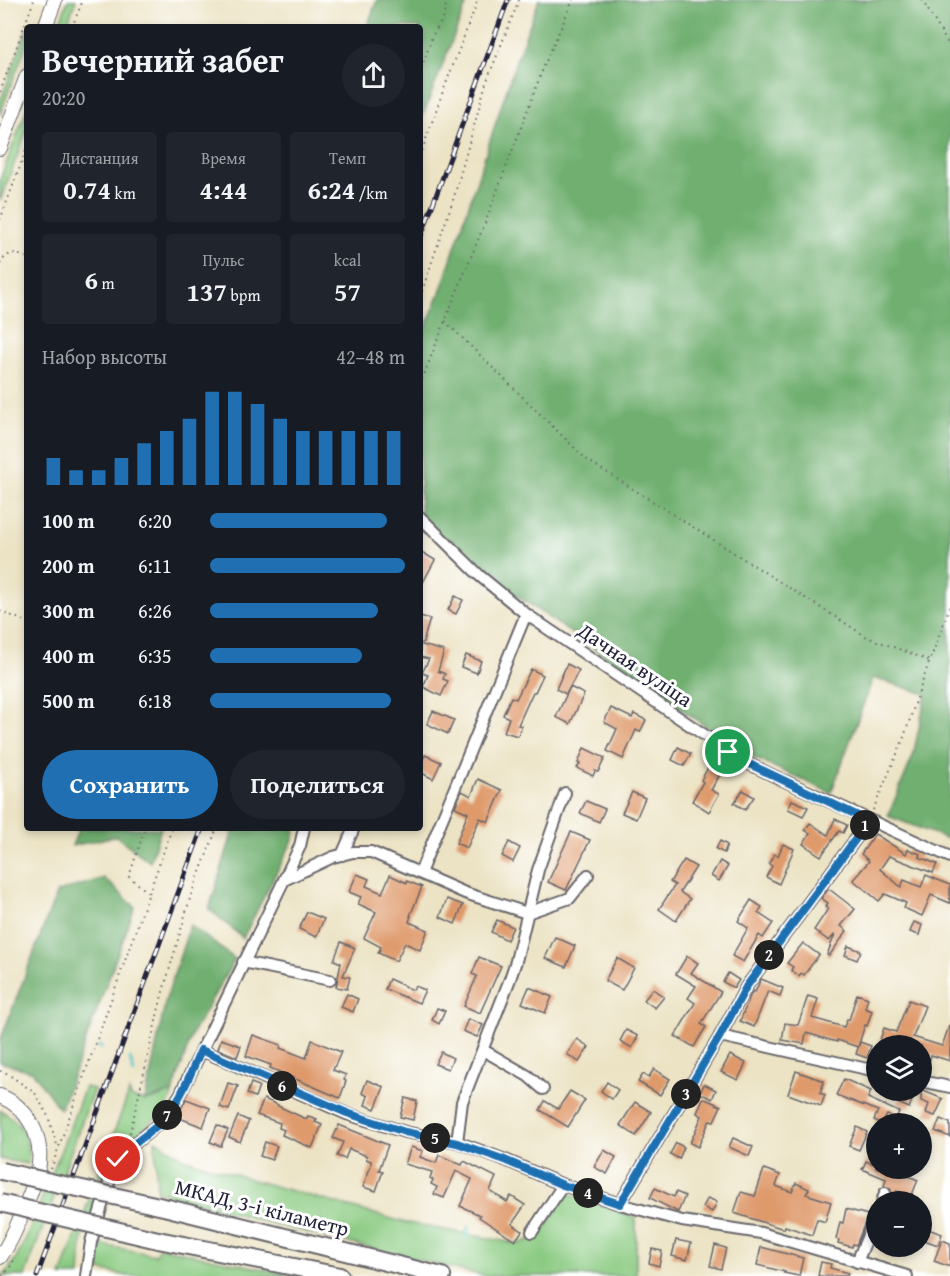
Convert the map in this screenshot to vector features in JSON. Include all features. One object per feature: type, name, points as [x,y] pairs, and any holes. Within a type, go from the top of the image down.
[{"type":"highway","name":"МКАД, 3-і кіламетр","points":[[1,1171],[168,1208],[442,1276]]},
{"type":"highway","points":[[0,1203],[158,1240],[340,1276]]},
{"type":"main road","points":[[46,24],[55,0]]},
{"type":"main road","points":[[0,148],[24,84]]},
{"type":"main road","points":[[0,1096],[20,1108],[34,1128],[39,1144],[39,1164],[18,1225],[0,1257]]},
{"type":"street","name":"Дачная вуліца","points":[[423,519],[480,576],[526,614],[745,762],[950,857]]},
{"type":"street","points":[[420,873],[526,614]]},
{"type":"street","points":[[457,1143],[462,1102],[513,970],[538,870],[565,793]]},
{"type":"street","points":[[620,1204],[720,1036],[746,987],[869,821]]},
{"type":"street","points":[[86,1276],[91,1242],[118,1159],[161,1121],[180,1095],[300,846],[303,831]]},
{"type":"street","points":[[342,855],[353,831]]},
{"type":"street","points":[[284,879],[333,857],[353,852],[371,852],[465,893],[527,913],[570,898],[588,875]]},
{"type":"street","points":[[243,962],[330,980]]},
{"type":"street","points":[[720,1036],[866,1069]]},
{"type":"street","points":[[201,1050],[347,1113],[405,1132],[457,1143],[563,1185],[620,1204],[682,1221],[761,1233],[907,1276]]},
{"type":"street","points":[[483,1050],[528,1076],[543,1089]]},
{"type":"street","points":[[932,1083],[950,1087]]},
{"type":"street","points":[[532,1232],[563,1185]]},
{"type":"street","points":[[857,1262],[866,1240]]},
{"type":"path","points":[[25,24],[34,0]]},
{"type":"path","points":[[73,24],[82,0]]},
{"type":"path","points":[[423,64],[432,36],[442,19],[447,0]]},
{"type":"path","points":[[423,148],[478,0]]},
{"type":"path","points":[[423,288],[454,197],[486,83],[519,0]]},
{"type":"path","points":[[423,377],[487,218],[544,66],[573,0]]},
{"type":"path","points":[[922,0],[950,47]]},
{"type":"path","points":[[0,92],[24,27]]},
{"type":"path","points":[[0,220],[24,156]]},
{"type":"path","points":[[0,264],[12,253],[24,256]]},
{"type":"path","points":[[445,321],[587,460],[867,637],[930,661]]},
{"type":"path","points":[[869,821],[903,740],[950,606]]},
{"type":"path","points":[[0,611],[24,621]]},
{"type":"path","points":[[144,831],[129,877],[148,893]]},
{"type":"path","points":[[51,1169],[171,831]]},
{"type":"path","points":[[126,1150],[162,995],[190,895],[216,831]]},
{"type":"path","points":[[0,1071],[5,1072],[35,1093],[48,1116],[59,1149]]},
{"type":"path","points":[[7,1276],[10,1268]]},
{"type":"green space","points":[[68,0],[76,0],[67,24],[59,24]]},
{"type":"green space","points":[[377,0],[468,0],[423,115],[423,24],[368,24]]},
{"type":"green space","points":[[539,0],[950,0],[950,840],[888,816],[913,756],[926,694],[873,678],[831,793],[748,755],[423,531],[423,334],[441,290],[517,58]]},
{"type":"green space","points":[[24,37],[24,50],[0,115],[0,102]]},
{"type":"green space","points":[[24,116],[24,138],[0,201],[0,180]]},
{"type":"green space","points":[[78,831],[160,831],[150,862],[116,836],[72,846]]},
{"type":"green space","points":[[233,831],[295,831],[294,838],[243,938],[209,909]]},
{"type":"green space","points":[[104,878],[135,907],[60,1110],[33,1072],[0,1062],[0,1041],[57,892]]},
{"type":"green space","points":[[190,925],[235,959],[192,1034],[173,1092],[145,1101],[166,999]]},
{"type":"green space","points":[[85,1087],[94,1089],[25,1276],[3,1276],[15,1260],[28,1233]]},
{"type":"green space","points":[[174,1090],[168,1105],[112,1158],[104,1173],[82,1240],[80,1276],[61,1276],[129,1092],[132,1098],[149,1100]]},
{"type":"green space","points":[[0,1110],[14,1120],[23,1132],[28,1146],[28,1164],[0,1159]]},
{"type":"green space","points":[[155,1140],[186,1159],[253,1180],[403,1222],[519,1244],[541,1235],[566,1193],[636,1217],[636,1276],[484,1276],[280,1226],[157,1191]]},
{"type":"green space","points":[[97,1244],[155,1255],[159,1247],[296,1276],[127,1276],[100,1270]]},
{"type":"building","points":[[423,553],[435,560],[423,582]]},
{"type":"building","points":[[455,596],[463,600],[456,614],[448,610]]},
{"type":"building","points":[[423,617],[430,619],[423,642]]},
{"type":"building","points":[[423,645],[444,651],[438,671],[445,674],[443,679],[448,681],[441,696],[423,687],[428,675],[423,673],[423,671],[429,659],[423,658]]},
{"type":"building","points":[[466,655],[481,661],[477,673],[461,667]]},
{"type":"building","points":[[567,664],[579,670],[566,694],[556,689]]},
{"type":"building","points":[[531,669],[543,675],[518,725],[522,726],[518,736],[504,732],[509,718],[503,715],[511,697],[516,699]]},
{"type":"building","points":[[570,687],[584,694],[570,724],[556,717]]},
{"type":"building","points":[[611,708],[632,718],[634,714],[646,720],[640,732],[636,730],[623,759],[607,751],[617,729],[604,722]]},
{"type":"building","points":[[433,711],[454,720],[448,734],[427,724]]},
{"type":"building","points":[[678,747],[691,754],[684,766],[672,760]]},
{"type":"building","points":[[584,748],[605,758],[598,772],[595,771],[593,776],[577,768]]},
{"type":"building","points":[[425,755],[441,762],[433,779],[423,774]]},
{"type":"building","points":[[710,764],[722,771],[711,790],[719,794],[709,812],[692,801]]},
{"type":"building","points":[[478,779],[502,790],[488,822],[480,818],[467,848],[456,843],[468,813],[455,807],[462,791],[471,796]]},
{"type":"building","points":[[743,790],[754,797],[745,810],[734,803]]},
{"type":"building","points":[[632,792],[645,798],[636,819],[622,813]]},
{"type":"building","points":[[792,800],[808,807],[803,816],[788,809]]},
{"type":"building","points":[[586,801],[605,809],[599,822],[580,813]]},
{"type":"building","points":[[835,819],[847,825],[843,833],[839,831],[821,856],[803,844],[810,833],[805,830],[810,823],[828,835]]},
{"type":"building","points":[[571,832],[590,840],[566,890],[548,882]]},
{"type":"building","points":[[875,834],[906,854],[908,849],[920,854],[919,857],[937,864],[933,873],[889,856],[880,869],[901,887],[904,880],[921,887],[926,875],[950,885],[950,903],[931,895],[922,916],[904,908],[906,903],[885,894],[879,901],[853,880],[869,861],[861,854]]},
{"type":"building","points":[[720,841],[727,845],[724,853],[716,849]]},
{"type":"building","points":[[509,842],[520,848],[513,862],[502,856]]},
{"type":"building","points":[[783,844],[794,849],[779,884],[766,877],[772,866],[769,864],[774,854],[778,856]]},
{"type":"building","points":[[684,860],[696,867],[680,892],[690,899],[676,921],[659,909],[675,885],[670,882]]},
{"type":"building","points":[[720,861],[728,866],[719,881],[711,876]]},
{"type":"building","points":[[357,874],[369,879],[366,886],[382,893],[390,875],[422,887],[409,922],[428,930],[420,950],[405,943],[396,961],[378,953],[381,947],[364,938],[376,912],[358,904],[361,897],[349,892]]},
{"type":"building","points":[[829,889],[855,909],[841,926],[847,931],[829,956],[827,955],[835,934],[829,941],[814,930],[828,909],[825,907],[828,903],[821,898]]},
{"type":"building","points":[[447,899],[463,905],[455,924],[440,917]]},
{"type":"building","points":[[751,900],[762,907],[758,913],[773,923],[763,938],[759,935],[743,962],[732,956],[748,928],[738,921]]},
{"type":"building","points":[[307,912],[324,919],[316,937],[299,929]]},
{"type":"building","points":[[497,920],[513,927],[507,940],[491,932]]},
{"type":"building","points":[[914,922],[922,925],[919,935],[910,932]]},
{"type":"building","points":[[555,937],[575,946],[566,967],[545,958]]},
{"type":"building","points":[[341,942],[355,948],[343,976],[350,977],[347,989],[336,987],[341,963],[334,960]]},
{"type":"building","points":[[803,943],[819,955],[804,975],[801,973],[799,976],[791,970],[793,967],[787,963]]},
{"type":"building","points":[[848,946],[861,951],[857,960],[845,955]]},
{"type":"building","points":[[687,956],[698,963],[691,973],[721,992],[701,1024],[706,1027],[694,1047],[675,1036],[695,1003],[688,998],[696,986],[676,974]]},
{"type":"building","points":[[479,957],[501,966],[480,1013],[464,1006],[477,976],[472,974]]},
{"type":"building","points":[[617,958],[634,968],[622,990],[605,981]]},
{"type":"building","points":[[728,973],[739,980],[734,988],[723,982]]},
{"type":"building","points":[[389,979],[413,990],[415,986],[425,990],[419,1003],[385,989]]},
{"type":"building","points":[[761,979],[783,988],[780,996],[768,991],[754,1027],[740,1021],[751,994],[755,992]]},
{"type":"building","points":[[529,987],[552,997],[545,1013],[522,1003]]},
{"type":"building","points":[[653,989],[664,997],[655,1008],[644,1000]]},
{"type":"building","points":[[347,994],[358,999],[353,1012],[341,1007]]},
{"type":"building","points":[[857,994],[868,998],[865,1008],[872,1011],[858,1047],[806,1033],[804,1044],[782,1040],[785,1023],[798,1025],[808,996],[818,999],[812,1018],[844,1027],[847,1019],[849,1020]]},
{"type":"building","points":[[909,1000],[925,1006],[914,1035],[882,1035],[884,1028],[896,1032]]},
{"type":"building","points":[[437,1008],[445,1011],[439,1024],[432,1020]]},
{"type":"building","points":[[468,1019],[483,1025],[477,1037],[463,1031]]},
{"type":"building","points":[[949,1026],[950,1026],[950,1061],[932,1055],[932,1043],[942,1046]]},
{"type":"building","points":[[626,1030],[638,1036],[632,1048],[620,1041]]},
{"type":"building","points":[[253,1035],[281,1045],[280,1048],[306,1058],[312,1040],[341,1052],[333,1070],[346,1075],[340,1098],[270,1068],[271,1065],[246,1056]]},
{"type":"building","points":[[221,1039],[241,1046],[237,1057],[218,1049]]},
{"type":"building","points":[[577,1039],[589,1047],[579,1062],[567,1054]]},
{"type":"building","points":[[860,1042],[866,1044],[866,1058],[856,1054]]},
{"type":"building","points":[[441,1052],[453,1058],[448,1069],[435,1064]]},
{"type":"building","points":[[730,1055],[746,1063],[738,1080],[721,1072]]},
{"type":"building","points":[[654,1069],[670,1079],[660,1095],[638,1082],[643,1074],[649,1077]]},
{"type":"building","points":[[796,1071],[824,1081],[820,1093],[825,1095],[821,1106],[788,1094]]},
{"type":"building","points":[[844,1079],[866,1089],[866,1101],[875,1101],[899,1112],[877,1113],[878,1111],[836,1095]]},
{"type":"building","points":[[367,1080],[384,1087],[375,1109],[365,1105],[368,1096],[362,1093]]},
{"type":"building","points":[[607,1082],[618,1090],[612,1099],[601,1091]]},
{"type":"building","points":[[228,1083],[238,1086],[229,1110],[220,1107]]},
{"type":"building","points":[[251,1083],[259,1086],[255,1097],[247,1094]]},
{"type":"building","points":[[704,1084],[716,1090],[712,1099],[700,1093]]},
{"type":"building","points":[[570,1091],[585,1100],[568,1127],[540,1110],[545,1101],[558,1109]]},
{"type":"building","points":[[932,1094],[943,1099],[935,1116],[932,1113],[926,1113],[929,1104],[921,1101],[932,1101]]},
{"type":"building","points":[[405,1098],[417,1101],[413,1120],[400,1117]]},
{"type":"building","points":[[703,1098],[721,1106],[714,1121],[710,1120],[698,1147],[690,1143],[702,1116],[697,1113]]},
{"type":"building","points":[[186,1099],[210,1108],[203,1127],[177,1117]]},
{"type":"building","points":[[264,1099],[306,1119],[308,1116],[317,1119],[315,1122],[322,1125],[312,1148],[282,1135],[284,1130],[279,1128],[280,1123],[257,1115]]},
{"type":"building","points":[[899,1101],[912,1101],[909,1108],[898,1103]]},
{"type":"building","points":[[635,1102],[651,1112],[636,1136],[620,1125]]},
{"type":"building","points":[[238,1116],[249,1121],[240,1142],[229,1137]]},
{"type":"building","points":[[940,1119],[950,1123],[950,1137],[935,1131]]},
{"type":"building","points":[[217,1125],[228,1130],[221,1146],[210,1142]]},
{"type":"building","points":[[339,1125],[388,1145],[379,1170],[383,1171],[376,1191],[363,1187],[371,1165],[371,1161],[366,1159],[367,1156],[349,1149],[345,1159],[337,1156],[343,1142],[333,1138]]},
{"type":"building","points":[[857,1127],[866,1132],[859,1150],[849,1146]]},
{"type":"building","points":[[733,1138],[753,1147],[749,1156],[729,1147]]},
{"type":"building","points":[[265,1142],[277,1146],[272,1160],[260,1156]]},
{"type":"building","points":[[676,1143],[684,1147],[679,1159],[670,1154]]},
{"type":"building","points":[[411,1147],[423,1151],[420,1157],[436,1163],[439,1155],[462,1165],[464,1161],[496,1177],[490,1191],[507,1202],[511,1196],[525,1205],[512,1224],[522,1231],[515,1241],[479,1217],[480,1215],[460,1206],[472,1179],[456,1171],[444,1198],[434,1194],[437,1187],[431,1184],[432,1172],[405,1164]]},
{"type":"building","points":[[604,1150],[616,1157],[607,1174],[594,1167]]},
{"type":"building","points":[[764,1169],[780,1175],[776,1186],[792,1192],[796,1183],[809,1189],[806,1194],[831,1202],[825,1222],[817,1219],[812,1235],[785,1226],[784,1229],[734,1213],[741,1192],[755,1196]]},
{"type":"building","points":[[886,1179],[918,1180],[913,1191],[891,1191],[890,1188],[884,1186]]},
{"type":"building","points":[[655,1188],[674,1197],[676,1192],[685,1196],[678,1212],[650,1198]]},
{"type":"building","points":[[708,1198],[717,1202],[712,1212],[703,1207]]},
{"type":"building","points":[[846,1209],[866,1214],[856,1245],[853,1244],[852,1247],[838,1243],[839,1240],[836,1239],[840,1222],[843,1223]]},
{"type":"building","points":[[932,1230],[942,1234],[938,1245],[932,1243]]},
{"type":"building","points":[[676,1240],[691,1243],[687,1260],[672,1256]]},
{"type":"building","points":[[942,1240],[950,1243],[950,1267],[934,1261]]},
{"type":"building","points":[[715,1245],[726,1248],[721,1269],[710,1266]]},
{"type":"building","points":[[761,1247],[803,1258],[799,1276],[757,1265]]},
{"type":"building","points":[[652,1249],[662,1251],[659,1266],[649,1263]]},
{"type":"building","points":[[821,1262],[831,1264],[830,1268],[848,1273],[847,1276],[818,1276]]},
{"type":"waterway","points":[[98,1046],[102,1048]]},
{"type":"waterway","points":[[130,1059],[134,1073]]},
{"type":"waterway","points":[[466,1237],[468,1227]]},
{"type":"railway","points":[[423,231],[508,0]]},
{"type":"railway","points":[[37,1276],[201,831]]},
{"type":"route","points":[[118,1159],[161,1121],[173,1107],[201,1050],[347,1113],[405,1132],[457,1143],[563,1185],[620,1204],[720,1036],[746,987],[869,821],[728,752]]}]
